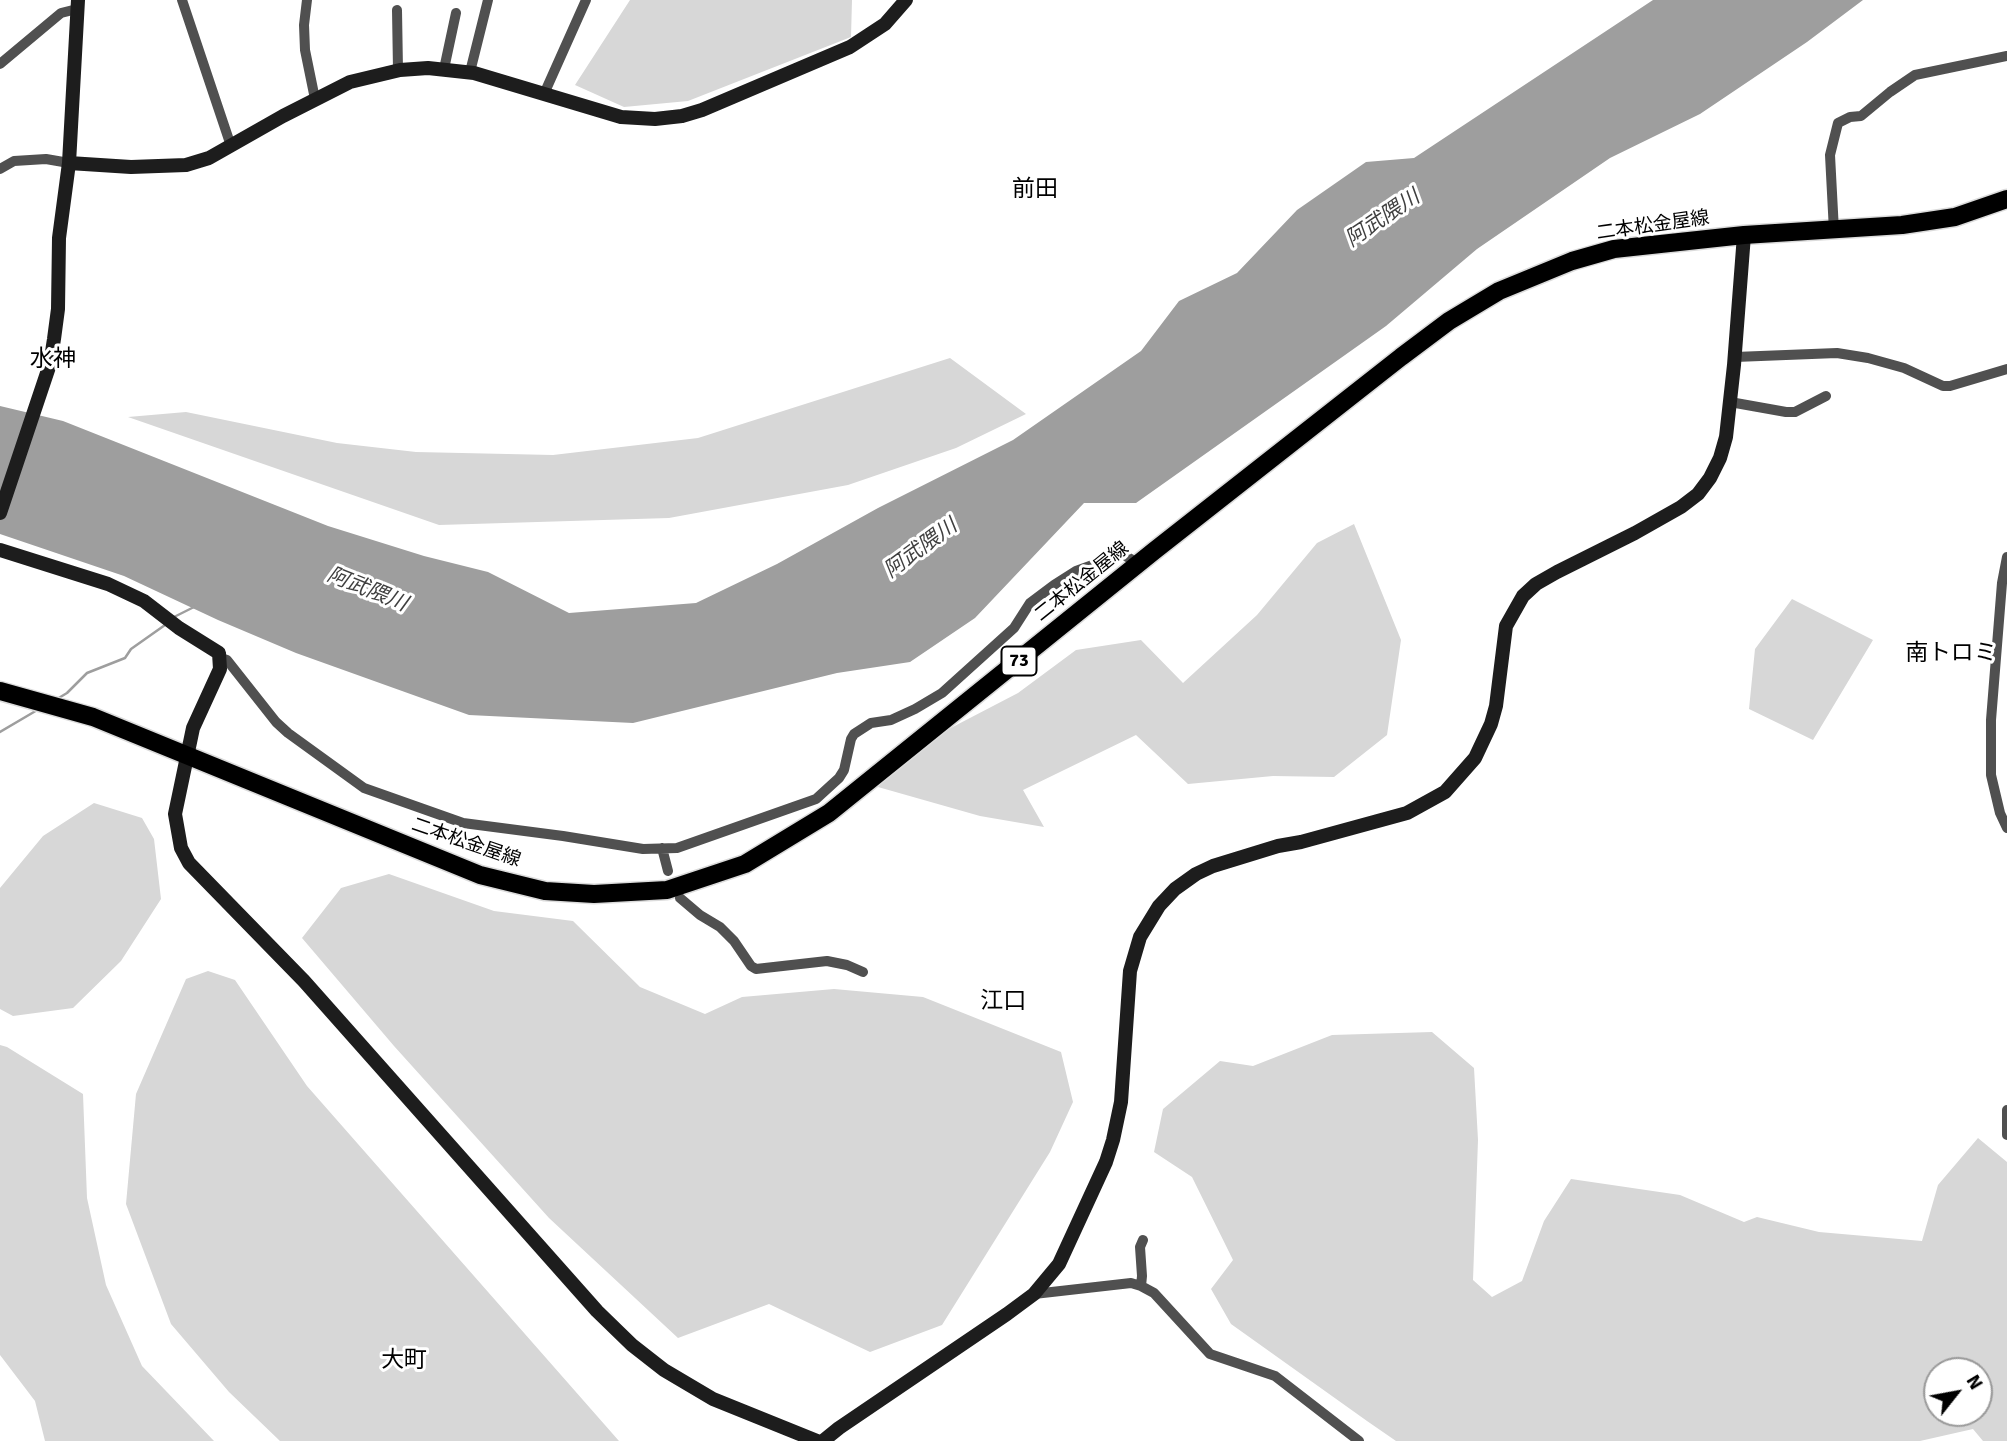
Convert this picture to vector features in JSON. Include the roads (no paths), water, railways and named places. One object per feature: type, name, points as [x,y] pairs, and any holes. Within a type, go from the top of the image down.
[{"type":"main road","name":"二本松金屋線","points":[[0,691],[93,717],[480,875],[545,891],[594,894],[667,890],[745,864],[829,813],[1138,564],[1410,350],[1449,321],[1499,291],[1572,261],[1614,249],[1744,235],[1902,225],[1955,217],[2007,199]]},
{"type":"street","points":[[182,0],[231,146]]},
{"type":"street","points":[[307,0],[305,50],[315,99]]},
{"type":"street","points":[[470,72],[488,0]]},
{"type":"street","points":[[544,94],[586,0]]},
{"type":"street","points":[[0,169],[14,161],[46,159],[131,167],[186,165],[209,158],[350,82],[398,70],[444,69],[470,72],[621,117],[655,120],[682,116],[850,47],[885,24],[906,0]]},
{"type":"street","points":[[0,64],[61,13],[77,4]]},
{"type":"street","points":[[0,513],[50,364],[58,309],[59,238],[69,163],[77,4]]},
{"type":"street","points":[[397,10],[398,70]]},
{"type":"street","points":[[444,69],[456,13]]},
{"type":"street","points":[[1834,230],[1830,155],[1838,123],[1850,117],[1861,116],[1915,75],[2007,56]]},
{"type":"street","points":[[823,1441],[1034,1294],[1059,1264],[1113,1140],[1121,1102],[1130,971],[1140,937],[1159,906],[1185,881],[1213,866],[1278,846],[1407,813],[1445,792],[1475,758],[1491,724],[1496,706],[1506,626],[1523,596],[1536,584],[1635,533],[1681,507],[1698,494],[1720,458],[1726,438],[1744,235]]},
{"type":"street","points":[[1735,357],[1810,353],[1868,358],[1905,368],[1943,386],[2007,369]]},
{"type":"street","points":[[1730,402],[1795,412],[1826,396]]},
{"type":"street","points":[[0,550],[108,584],[144,601],[230,663],[276,722],[364,788],[463,823],[643,849],[692,844],[816,799],[839,778],[844,769],[850,739],[854,734],[872,723],[891,720],[915,709],[942,693],[1014,628],[1030,603],[1054,585],[1076,570],[1124,554],[1138,564]]},
{"type":"street","points":[[2007,557],[2002,583],[1991,720],[1991,775],[2000,813],[2007,828]]},
{"type":"street","points":[[221,658],[218,678],[193,728],[175,814],[181,848],[189,863],[304,981],[597,1311],[632,1345],[664,1370],[703,1393],[817,1441]]},
{"type":"street","points":[[662,848],[668,871]]},
{"type":"street","points":[[680,898],[720,927],[756,969],[827,961],[847,964],[863,972]]},
{"type":"street","points":[[2007,1110],[2007,1135]]},
{"type":"street","points":[[1140,1286],[1140,1247],[1143,1240]]},
{"type":"street","points":[[1034,1294],[1131,1283],[1140,1286],[1154,1293],[1210,1354],[1275,1376],[1359,1441]]},
{"type":"water","name":"阿武隈川","points":[[1653,0],[1863,0],[1807,42],[1700,114],[1610,158],[1477,249],[1386,326],[1136,503],[1084,503],[975,618],[910,662],[837,673],[633,723],[469,715],[296,653],[124,576],[0,534],[0,406],[63,421],[328,526],[424,556],[488,572],[569,613],[696,603],[777,564],[878,508],[1013,440],[1141,351],[1179,301],[1237,273],[1297,210],[1366,162],[1414,158]]},
{"type":"waterway","points":[[172,618],[194,607]]},
{"type":"waterway","points":[[57,699],[87,673],[125,658],[131,649],[165,625]]},
{"type":"waterway","points":[[0,732],[39,709]]},
{"type":"district","name":"前田","points":[[1035,190]]},
{"type":"district","name":"水神","points":[[53,360]]},
{"type":"district","name":"南トロミ","points":[[1951,654]]},
{"type":"district","name":"江口","points":[[1003,1002]]},
{"type":"district","name":"大町","points":[[404,1361]]}]
